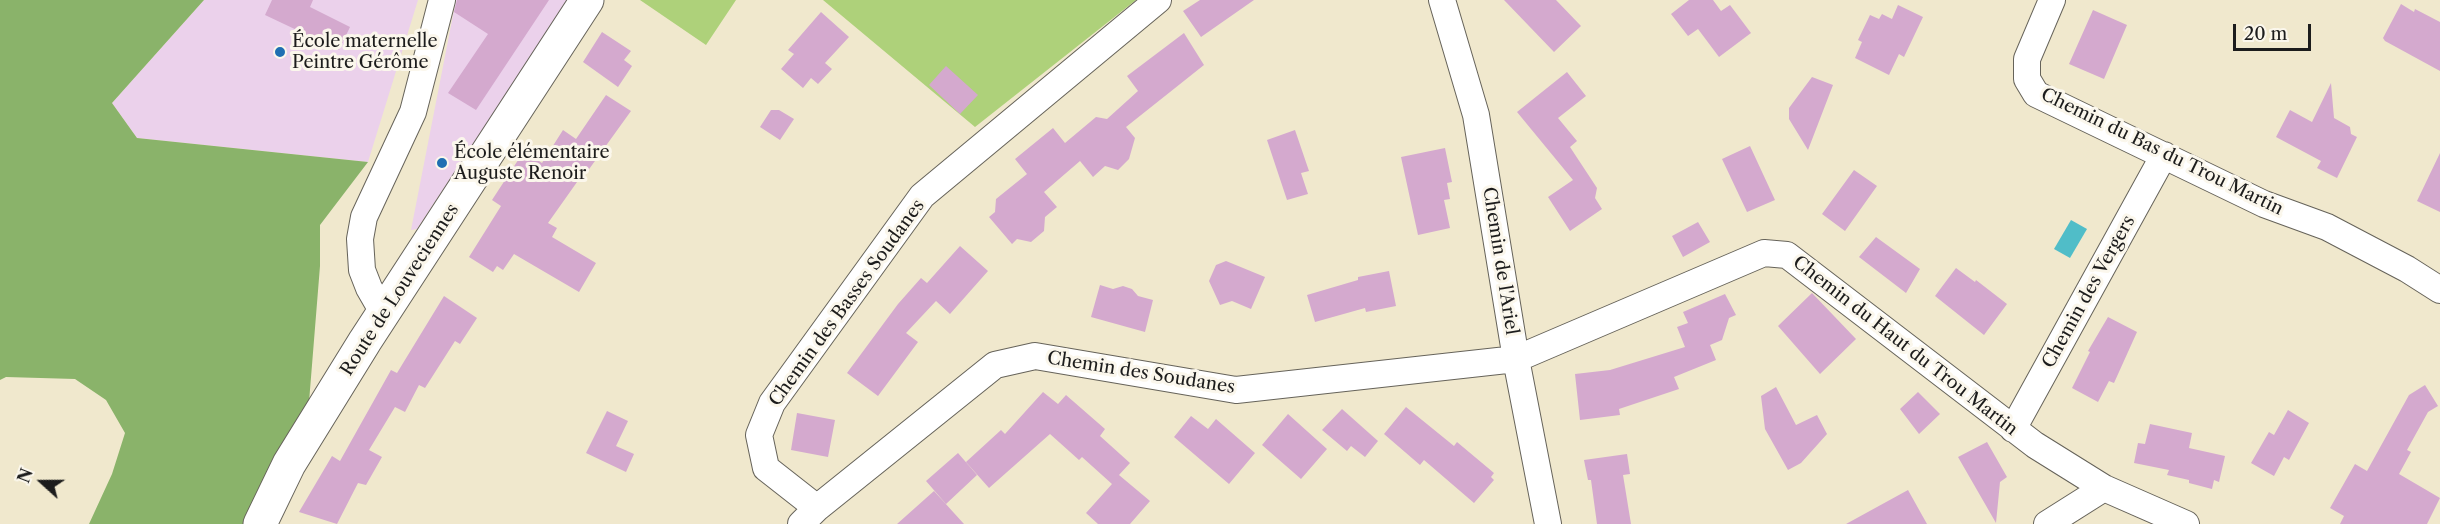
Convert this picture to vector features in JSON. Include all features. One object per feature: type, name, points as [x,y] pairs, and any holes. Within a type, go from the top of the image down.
[{"type":"street","points":[[384,314],[362,270],[360,239],[364,217],[413,112],[442,0]]},
{"type":"street","name":"Route de Louveciennes","points":[[260,524],[289,464],[365,341],[587,0]]},
{"type":"street","name":"Chemin des Basses Soudanes","points":[[808,516],[766,468],[759,435],[772,403],[922,196],[1158,0]]},
{"type":"street","name":"Chemin de l'Ariel","points":[[1442,0],[1476,115],[1516,359],[1548,524]]},
{"type":"street","name":"Chemin du Bas du Trou Martin","points":[[2052,0],[2027,59],[2028,79],[2036,94],[2264,204],[2327,227],[2407,269],[2440,290]]},
{"type":"street","name":"Chemin des Vergers","points":[[2013,429],[2164,155]]},
{"type":"street","name":"Chemin du Haut du Trou Martin","points":[[1516,359],[1764,253],[1786,255],[2035,446],[2104,488],[2186,524]]},
{"type":"street","name":"Chemin des Soudanes","points":[[808,516],[995,364],[1035,356],[1236,390],[1516,359]]},
{"type":"street","points":[[2047,524],[2104,488]]},
{"type":"shaded area","name":"École maternelle Peintre Gérôme","points":[[204,0],[418,0],[368,162],[137,138],[112,103]]},
{"type":"shaded area","name":"École élémentaire Auguste Renoir","points":[[456,0],[568,0],[417,229],[411,230]]},
{"type":"green space","points":[[0,0],[204,0],[112,103],[137,138],[368,162],[320,225],[320,266],[309,402],[248,524],[89,524],[112,474],[125,433],[106,400],[75,379],[6,377],[0,380]]},
{"type":"green space","points":[[640,0],[736,0],[706,45]]},
{"type":"green space","points":[[823,0],[1136,0],[975,127]]},
{"type":"water","points":[[2071,220],[2087,229],[2070,258],[2054,249]]},
{"type":"building","points":[[272,0],[313,0],[310,7],[350,27],[339,50],[265,15]]},
{"type":"building","points":[[457,0],[549,0],[476,110],[448,93],[488,34],[454,12]]},
{"type":"building","points":[[1200,0],[1254,0],[1201,37],[1183,11]]},
{"type":"building","points":[[1504,0],[1556,0],[1581,26],[1554,52]]},
{"type":"building","points":[[1689,0],[1713,0],[1721,11],[1730,5],[1751,33],[1719,57],[1698,29],[1688,36],[1671,14]]},
{"type":"building","points":[[2401,4],[2414,12],[2415,9],[2440,22],[2440,71],[2383,38]]},
{"type":"building","points":[[1898,5],[1923,17],[1904,57],[1899,54],[1889,75],[1855,58],[1862,42],[1858,40],[1870,15],[1879,19],[1882,14],[1892,19]]},
{"type":"building","points":[[2093,10],[2127,25],[2104,79],[2069,64]]},
{"type":"building","points":[[821,12],[849,37],[825,63],[832,69],[818,84],[811,78],[803,88],[781,69],[794,54],[788,50]]},
{"type":"building","points":[[602,32],[631,51],[624,60],[632,66],[618,87],[583,62]]},
{"type":"building","points":[[1184,33],[1204,65],[1126,127],[1135,138],[1129,159],[1118,170],[1105,166],[1093,177],[1080,161],[1044,192],[1057,207],[1045,217],[1044,231],[1031,242],[1017,239],[1012,244],[989,217],[995,212],[996,199],[1027,174],[1015,159],[1053,128],[1065,143],[1096,117],[1107,119],[1138,91],[1127,76]]},
{"type":"building","points":[[946,66],[978,95],[960,114],[929,85]]},
{"type":"building","points":[[1567,72],[1586,96],[1558,118],[1577,141],[1570,147],[1597,188],[1595,198],[1602,209],[1570,231],[1548,197],[1573,180],[1517,112]]},
{"type":"building","points":[[1812,77],[1833,85],[1808,150],[1789,119],[1789,108]]},
{"type":"building","points":[[2331,83],[2334,118],[2350,127],[2351,134],[2357,137],[2337,178],[2317,168],[2321,161],[2276,137],[2290,110],[2312,122]]},
{"type":"building","points":[[606,95],[631,111],[548,223],[557,228],[552,237],[596,263],[579,292],[514,254],[503,270],[497,266],[493,272],[469,257],[501,206],[492,200],[524,151],[542,163],[563,130],[576,139]]},
{"type":"building","points":[[771,110],[779,110],[794,119],[780,140],[760,127]]},
{"type":"building","points":[[1295,130],[1309,171],[1301,173],[1308,194],[1287,200],[1267,140]]},
{"type":"building","points":[[1750,146],[1775,200],[1747,212],[1722,159]]},
{"type":"building","points":[[1445,148],[1452,182],[1447,183],[1450,199],[1444,200],[1450,228],[1418,235],[1401,157]]},
{"type":"building","points":[[2440,153],[2440,212],[2417,201]]},
{"type":"building","points":[[1854,170],[1877,186],[1845,231],[1822,214]]},
{"type":"building","points":[[1698,222],[1710,242],[1683,257],[1672,236]]},
{"type":"building","points":[[1876,237],[1920,269],[1906,293],[1859,257]]},
{"type":"building","points":[[960,246],[988,271],[950,314],[936,301],[906,333],[918,342],[878,396],[847,373],[898,304],[921,278],[927,283]]},
{"type":"building","points":[[1226,261],[1265,277],[1251,309],[1232,301],[1220,305],[1209,281],[1216,265]]},
{"type":"building","points":[[1956,268],[2007,304],[1984,335],[1935,296]]},
{"type":"building","points":[[1389,271],[1396,306],[1366,312],[1365,308],[1315,322],[1307,295],[1358,280],[1358,277]]},
{"type":"building","points":[[1100,285],[1113,289],[1123,286],[1132,289],[1138,296],[1153,300],[1145,332],[1091,317]]},
{"type":"building","points":[[1812,293],[1856,339],[1820,374],[1778,326]]},
{"type":"building","points":[[1725,294],[1736,315],[1729,318],[1722,340],[1710,345],[1716,360],[1674,377],[1679,389],[1619,409],[1620,415],[1580,420],[1575,374],[1610,370],[1685,347],[1677,327],[1688,323],[1683,312]]},
{"type":"building","points":[[444,296],[477,318],[460,344],[455,341],[425,388],[419,385],[405,412],[395,407],[369,450],[382,457],[366,485],[358,483],[337,524],[299,512],[332,456],[340,461],[391,370],[397,373]]},
{"type":"building","points":[[2108,317],[2137,332],[2114,383],[2109,381],[2098,402],[2072,388],[2090,352],[2088,351]]},
{"type":"building","points":[[2425,385],[2438,406],[2428,412],[2407,450],[2411,452],[2399,474],[2440,498],[2427,524],[2340,524],[2344,516],[2330,508],[2355,464],[2367,471],[2409,395]]},
{"type":"building","points":[[1776,387],[1796,425],[1817,415],[1827,434],[1801,463],[1788,470],[1765,429],[1761,396]]},
{"type":"building","points":[[1043,392],[1058,404],[1066,395],[1105,429],[1100,436],[1130,463],[1119,475],[1150,501],[1130,524],[1098,524],[1086,513],[1112,484],[1082,457],[1079,460],[1050,434],[989,488],[966,462],[1001,430],[1005,434]]},
{"type":"building","points":[[1918,392],[1940,414],[1919,434],[1900,409]]},
{"type":"building","points":[[1406,407],[1454,446],[1457,442],[1494,473],[1491,477],[1494,480],[1474,503],[1424,460],[1420,465],[1384,434]]},
{"type":"building","points":[[1342,409],[1378,441],[1365,457],[1351,446],[1347,451],[1322,430]]},
{"type":"building","points":[[2288,410],[2309,423],[2289,460],[2284,457],[2274,476],[2251,463],[2269,432],[2274,435]]},
{"type":"building","points":[[607,411],[628,421],[616,446],[634,454],[626,472],[586,453]]},
{"type":"building","points":[[797,413],[835,420],[828,457],[791,450]]},
{"type":"building","points":[[1288,414],[1327,449],[1301,479],[1262,445]]},
{"type":"building","points":[[1191,416],[1208,429],[1216,419],[1255,453],[1229,484],[1174,437]]},
{"type":"building","points":[[2150,424],[2192,433],[2189,448],[2225,456],[2219,482],[2214,480],[2212,489],[2167,475],[2169,470],[2134,463],[2138,443],[2145,444]]},
{"type":"building","points":[[1987,442],[2007,477],[2000,482],[1996,523],[1958,457]]},
{"type":"building","points":[[958,453],[977,475],[946,504],[926,481]]},
{"type":"building","points":[[1627,454],[1630,474],[1623,475],[1631,524],[1597,524],[1591,480],[1588,480],[1584,460]]},
{"type":"building","points":[[1908,490],[1927,524],[1846,524]]},
{"type":"building","points":[[934,491],[964,524],[897,524]]},
{"type":"place","name":"École maternelle Peintre Gérôme","points":[[280,52]]},
{"type":"place","name":"École élémentaire Auguste Renoir","points":[[442,163]]}]
